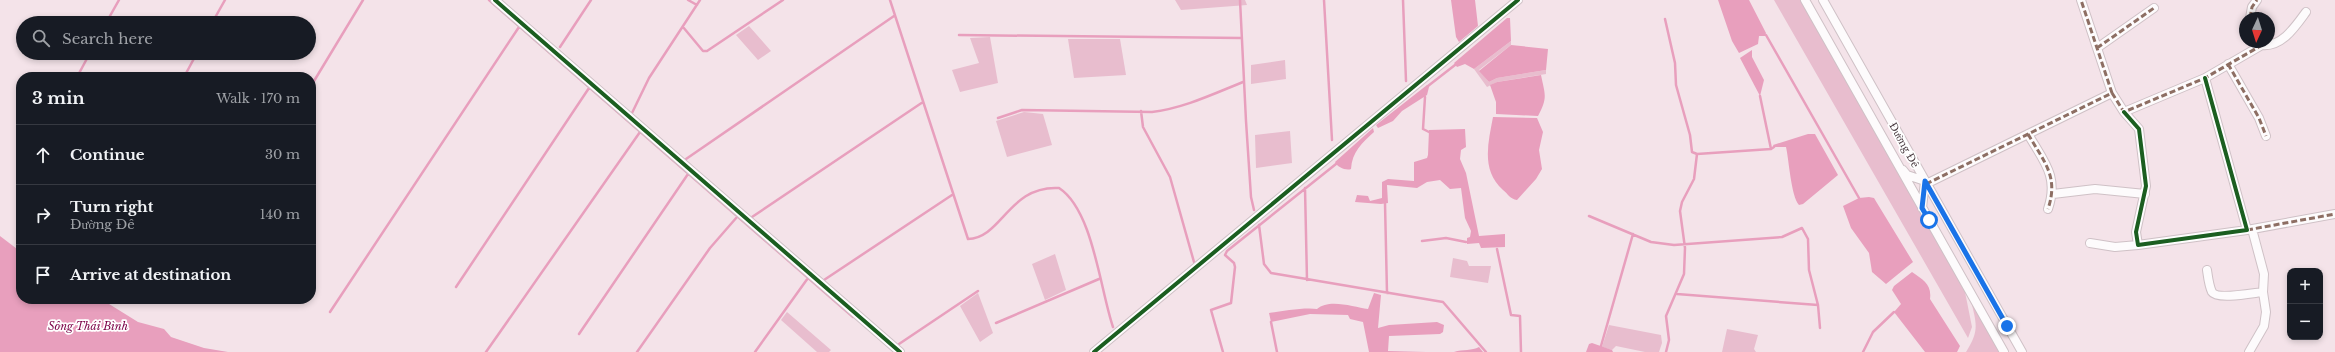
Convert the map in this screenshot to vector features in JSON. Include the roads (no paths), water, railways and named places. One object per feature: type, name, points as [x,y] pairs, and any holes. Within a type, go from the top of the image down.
[{"type":"street","points":[[495,0],[900,352]]},
{"type":"street","points":[[1094,352],[1518,0]]},
{"type":"street","name":"Đường Đê","points":[[1805,0],[2004,352]]},
{"type":"street","name":"Đường Đê","points":[[1823,0],[2022,352]]},
{"type":"street","points":[[2081,0],[2112,93],[2124,112],[2139,129],[2145,194],[2136,232],[2138,245]]},
{"type":"street","points":[[2251,12],[2252,7],[2257,0]]},
{"type":"street","points":[[2097,48],[2154,8]]},
{"type":"street","points":[[2275,43],[2280,41],[2306,12]]},
{"type":"street","points":[[2124,112],[2205,78],[2254,48]]},
{"type":"street","points":[[2228,64],[2259,118],[2266,136]]},
{"type":"street","points":[[2205,78],[2264,274],[2263,292],[2266,320],[2249,352]]},
{"type":"street","points":[[1893,156],[1907,175],[1925,182],[2112,93]]},
{"type":"street","points":[[2028,134],[2050,171],[2053,194],[2048,209]]},
{"type":"street","points":[[1922,208],[1925,182]]},
{"type":"street","points":[[2053,194],[2095,189],[2145,194]]},
{"type":"street","points":[[2090,243],[2115,247],[2138,245],[2250,229],[2335,214]]},
{"type":"street","points":[[2207,270],[2212,291],[2215,294],[2223,296],[2263,292]]},
{"type":"water","points":[[1451,0],[1475,0],[1478,26],[1459,42],[1456,37]]},
{"type":"water","points":[[1718,0],[1749,0],[1766,33],[1765,36],[1759,36],[1758,44],[1739,53],[1732,41]]},
{"type":"water","points":[[1507,18],[1510,18],[1511,41],[1474,69],[1465,64],[1457,67],[1454,63]]},
{"type":"water","points":[[1511,45],[1548,49],[1546,70],[1497,78],[1489,82],[1479,71]]},
{"type":"water","points":[[1752,50],[1752,57],[1764,80],[1760,96],[1740,58]]},
{"type":"water","points":[[1541,75],[1545,96],[1538,116],[1496,114],[1496,102],[1490,85],[1497,82]]},
{"type":"water","points":[[1427,85],[1429,87],[1427,95],[1402,111],[1393,121],[1378,128],[1376,125]]},
{"type":"water","points":[[1493,117],[1537,118],[1543,132],[1539,150],[1542,169],[1536,179],[1517,200],[1503,190],[1491,174],[1488,147]]},
{"type":"water","points":[[1373,128],[1374,132],[1362,144],[1353,158],[1351,169],[1344,169],[1340,167],[1335,162]]},
{"type":"water","points":[[1465,129],[1466,147],[1461,150],[1460,159],[1466,173],[1479,236],[1505,234],[1505,247],[1481,248],[1479,243],[1467,244],[1467,238],[1470,237],[1471,231],[1465,218],[1461,188],[1450,189],[1440,180],[1427,182],[1417,188],[1387,185],[1388,203],[1381,204],[1355,202],[1357,195],[1368,196],[1370,201],[1382,198],[1382,182],[1388,179],[1414,181],[1414,162],[1427,158],[1428,155],[1429,130]]},
{"type":"water","points":[[1808,134],[1815,134],[1838,175],[1803,204],[1799,205],[1792,186],[1786,147],[1774,147],[1773,145]]},
{"type":"water","points":[[1859,198],[1874,198],[1913,262],[1886,284],[1872,272],[1869,253],[1851,228],[1843,206]]},
{"type":"water","name":"Sông Thái Bình","points":[[0,236],[16,248],[16,304],[109,304],[138,322],[164,329],[171,337],[204,348],[228,352],[0,352]]},
{"type":"water","points":[[1912,272],[1923,280],[1928,286],[1930,290],[1930,299],[1960,346],[1957,352],[1925,352],[1894,312],[1901,304],[1892,290],[1894,286]]},
{"type":"water","points":[[1374,293],[1381,295],[1378,328],[1389,325],[1437,322],[1444,325],[1443,332],[1440,334],[1389,336],[1388,351],[1426,352],[1369,352],[1363,322],[1350,319],[1348,315],[1310,314],[1271,322],[1269,313],[1300,309],[1317,309],[1328,304],[1342,304],[1368,309]]},
{"type":"water","points":[[1592,343],[1612,350],[1613,352],[1586,352],[1589,344]]},
{"type":"water","points":[[1479,347],[1483,352],[1454,352],[1473,349]]},
{"type":"waterway","points":[[110,16],[119,0]]},
{"type":"waterway","points":[[216,16],[225,0]]},
{"type":"waterway","points":[[316,78],[363,0]]},
{"type":"waterway","points":[[489,0],[853,317]]},
{"type":"waterway","points":[[560,47],[591,0]]},
{"type":"waterway","points":[[688,0],[697,5]]},
{"type":"waterway","points":[[632,113],[649,78],[700,0]]},
{"type":"waterway","points":[[683,27],[703,51],[707,51],[783,0]]},
{"type":"waterway","points":[[890,0],[968,239],[980,236],[990,230],[1017,203],[1028,195],[1042,189],[1059,188],[1071,199],[1088,232],[1113,327]]},
{"type":"waterway","points":[[1240,0],[1251,197],[1254,210]]},
{"type":"waterway","points":[[1324,0],[1332,140]]},
{"type":"waterway","points":[[1403,0],[1406,81]]},
{"type":"waterway","points":[[686,159],[894,16]]},
{"type":"waterway","points":[[1665,19],[1675,63],[1676,85],[1690,135],[1692,152],[1697,154]]},
{"type":"waterway","points":[[330,312],[519,27]]},
{"type":"waterway","points":[[959,35],[1241,38]]},
{"type":"waterway","points":[[1766,35],[1859,198]]},
{"type":"waterway","points":[[80,72],[86,60]]},
{"type":"waterway","points":[[187,72],[193,60]]},
{"type":"waterway","points":[[1428,86],[1455,65]]},
{"type":"waterway","points":[[998,118],[1022,110],[1152,112],[1187,104],[1243,82]]},
{"type":"waterway","points":[[456,287],[589,88]]},
{"type":"waterway","points":[[1760,96],[1771,149]]},
{"type":"waterway","points":[[1425,97],[1423,129],[1429,132]]},
{"type":"waterway","points":[[752,217],[923,102]]},
{"type":"waterway","points":[[1141,111],[1143,127],[1170,177],[1194,262]]},
{"type":"waterway","points":[[486,352],[640,132]]},
{"type":"waterway","points":[[1666,352],[1669,340],[1666,316],[1684,274],[1685,248],[1680,211],[1682,202],[1694,179],[1697,154],[1771,149],[1774,147]]},
{"type":"waterway","points":[[1223,352],[1211,310],[1231,303],[1235,267],[1234,263],[1225,255],[1227,251],[1336,164]]},
{"type":"waterway","points":[[579,334],[688,174]]},
{"type":"waterway","points":[[1305,188],[1307,280]]},
{"type":"waterway","points":[[824,280],[952,195]]},
{"type":"waterway","points":[[1385,203],[1387,293]]},
{"type":"waterway","points":[[1589,216],[1651,242],[1674,245],[1782,237],[1802,228],[1808,239],[1809,270],[1818,305],[1820,328]]},
{"type":"waterway","points":[[637,352],[710,248],[737,217]]},
{"type":"waterway","points":[[1259,225],[1264,264],[1271,273],[1443,302],[1486,352]]},
{"type":"waterway","points":[[1601,346],[1633,234]]},
{"type":"waterway","points":[[1422,241],[1446,238],[1466,242]]},
{"type":"waterway","points":[[1497,249],[1511,315],[1520,316],[1521,352]]},
{"type":"waterway","points":[[755,352],[808,278]]},
{"type":"waterway","points":[[996,323],[1099,279]]},
{"type":"waterway","points":[[899,344],[978,291]]},
{"type":"waterway","points":[[1677,294],[1818,305]]},
{"type":"waterway","points":[[1863,352],[1873,332],[1894,312]]},
{"type":"waterway","points":[[1271,322],[1277,352]]}]
